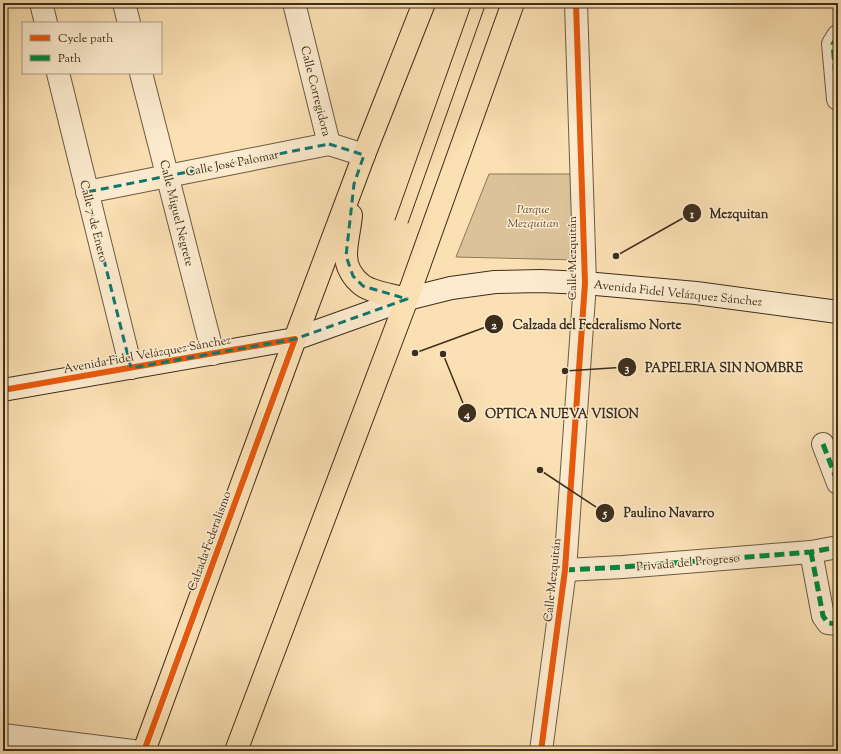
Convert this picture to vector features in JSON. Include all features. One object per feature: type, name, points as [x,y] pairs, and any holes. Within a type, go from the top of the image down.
[{"type":"main road","points":[[407,299],[363,286],[353,276],[346,256],[354,184],[424,3]]},
{"type":"main road","points":[[236,751],[407,299],[513,3]]},
{"type":"main road","name":"Calzada Federalismo","points":[[144,751],[295,339],[354,184]]},
{"type":"street","points":[[41,3],[46,22]]},
{"type":"street","points":[[124,3],[129,22]]},
{"type":"street","name":"Calle Corregidora","points":[[294,3],[329,144],[364,156]]},
{"type":"street","name":"Calle Mezquitán","points":[[541,751],[566,570],[585,283],[576,3]]},
{"type":"street","points":[[838,36],[833,44],[838,99]]},
{"type":"street","name":"Calle 7 de Enero","points":[[58,74],[131,368]]},
{"type":"street","name":"Calle Miguel Negrete","points":[[141,74],[212,354]]},
{"type":"street","name":"Calle José Palomar","points":[[87,192],[329,144]]},
{"type":"street","name":"Avenida Fidel Velázquez Sánchez","points":[[3,390],[295,339],[407,299],[451,288],[495,282],[540,281],[585,283],[696,294],[838,312]]},
{"type":"street","points":[[823,444],[838,483]]},
{"type":"street","name":"Privada del Progreso","points":[[566,570],[811,552],[838,547]]},
{"type":"street","points":[[811,552],[823,616],[828,623],[838,624]]},
{"type":"street","points":[[3,734],[133,751]]},
{"type":"highlighted area","points":[[329,144],[364,155],[354,184],[346,256],[353,276],[363,286],[407,299],[295,339],[131,368],[87,192]]},
{"type":"green space","name":"Parque Mezquitan","points":[[489,174],[576,174],[578,260],[456,257]]},
{"type":"tram line","points":[[395,220],[472,3]]},
{"type":"tram line","points":[[408,223],[486,3]]},
{"type":"marked path","points":[[838,36],[833,44],[838,99]]},
{"type":"marked path","points":[[823,444],[838,483]]},
{"type":"marked path","points":[[565,570],[623,567],[811,552],[838,547]]},
{"type":"marked path","points":[[811,552],[823,616],[828,623],[838,624]]},
{"type":"cycle path","points":[[541,751],[565,570],[585,283],[576,3]]},
{"type":"cycle path","points":[[3,390],[295,339]]},
{"type":"cycle path","points":[[144,751],[295,339]]},
{"type":"place","name":"Mezquitan","points":[[616,256]]},
{"type":"place","name":"Calzada del Federalismo Norte","points":[[415,353]]},
{"type":"place","name":"OPTICA NUEVA VISION","points":[[443,354]]},
{"type":"place","name":"PAPELERIA SIN NOMBRE","points":[[565,371]]},
{"type":"place","name":"Paulino Navarro","points":[[540,470]]}]
